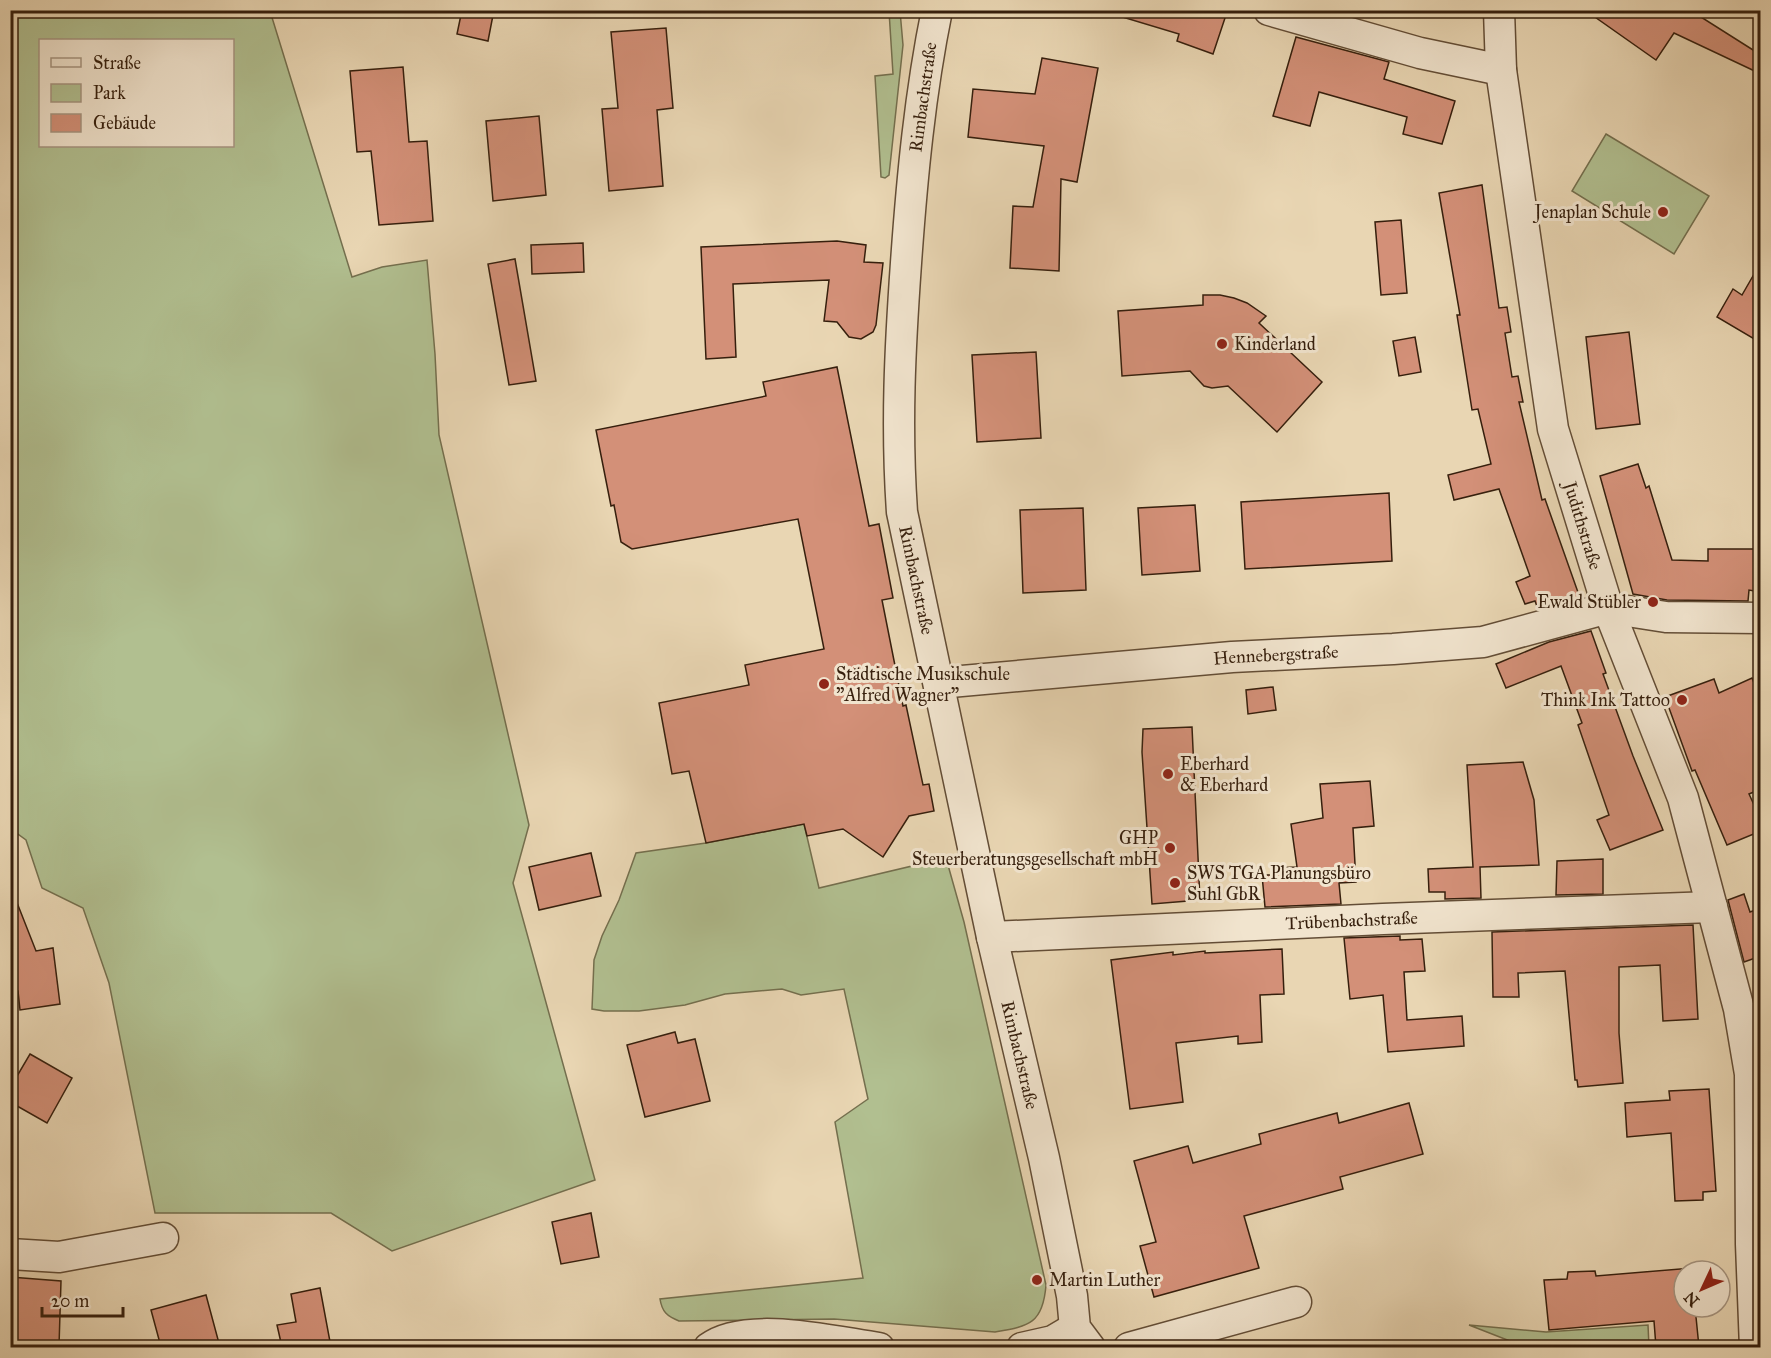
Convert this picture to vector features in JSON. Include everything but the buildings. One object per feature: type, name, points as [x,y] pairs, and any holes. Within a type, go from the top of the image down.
[{"type":"street","name":"Rimbachstraße","points":[[937,10],[928,53],[911,195],[900,355],[898,434],[903,522],[992,937],[1083,1337]]},
{"type":"street","points":[[1269,10],[1420,53],[1501,70]]},
{"type":"street","name":"Judithstraße","points":[[1499,10],[1501,70],[1553,429],[1608,608],[1683,798],[1739,1009],[1750,1074],[1756,1130],[1751,1244],[1755,1347]]},
{"type":"street","name":"Hennebergstraße","points":[[939,683],[1232,657],[1483,642],[1608,608]]},
{"type":"street","points":[[1608,608],[1666,617],[1761,618]]},
{"type":"street","name":"Trübenbachstraße","points":[[992,937],[1712,907]]},
{"type":"street","points":[[10,1254],[59,1257],[163,1238]]},
{"type":"street","points":[[1129,1347],[1296,1302]]},
{"type":"street","points":[[709,1347],[719,1340],[755,1333],[879,1347]]},
{"type":"street","points":[[1022,1347],[1083,1337]]},
{"type":"green space","points":[[10,11],[270,11],[352,277],[382,267],[427,260],[439,435],[529,825],[513,883],[595,1180],[392,1251],[331,1213],[155,1213],[109,983],[83,908],[42,888],[26,840],[11,829]]},
{"type":"green space","points":[[889,11],[900,11],[903,45],[889,175],[885,178],[881,177],[875,76],[893,74]]},
{"type":"green space","points":[[1606,134],[1709,196],[1674,254],[1572,191]]},
{"type":"green space","points":[[804,824],[819,888],[946,858],[964,922],[1046,1285],[1042,1308],[1032,1321],[1025,1325],[995,1332],[834,1319],[679,1321],[668,1315],[662,1307],[660,1299],[863,1278],[835,1122],[868,1099],[844,989],[801,995],[782,989],[725,994],[685,1005],[639,1011],[592,1009],[594,960],[636,853],[706,843]]},
{"type":"green space","points":[[1469,1325],[1546,1332],[1648,1325],[1649,1347],[1514,1347],[1515,1343]]},
{"type":"place","name":"Jenaplan Schule","points":[[1663,212]]},
{"type":"place","name":"Kinderland","points":[[1222,344]]},
{"type":"place","name":"Ewald Stübler","points":[[1653,602]]},
{"type":"place","name":"Städtische Musikschule \"Alfred Wagner\"","points":[[824,684]]},
{"type":"place","name":"Think Ink Tattoo","points":[[1682,700]]},
{"type":"place","name":"Eberhard & Eberhard","points":[[1168,774]]},
{"type":"place","name":"GHP Steuerberatungsgesellschaft mbH","points":[[1170,848]]},
{"type":"place","name":"SWS TGA Planungsbüro Suhl GbR","points":[[1175,883]]},
{"type":"place","name":"Martin Luther","points":[[1037,1280]]}]
